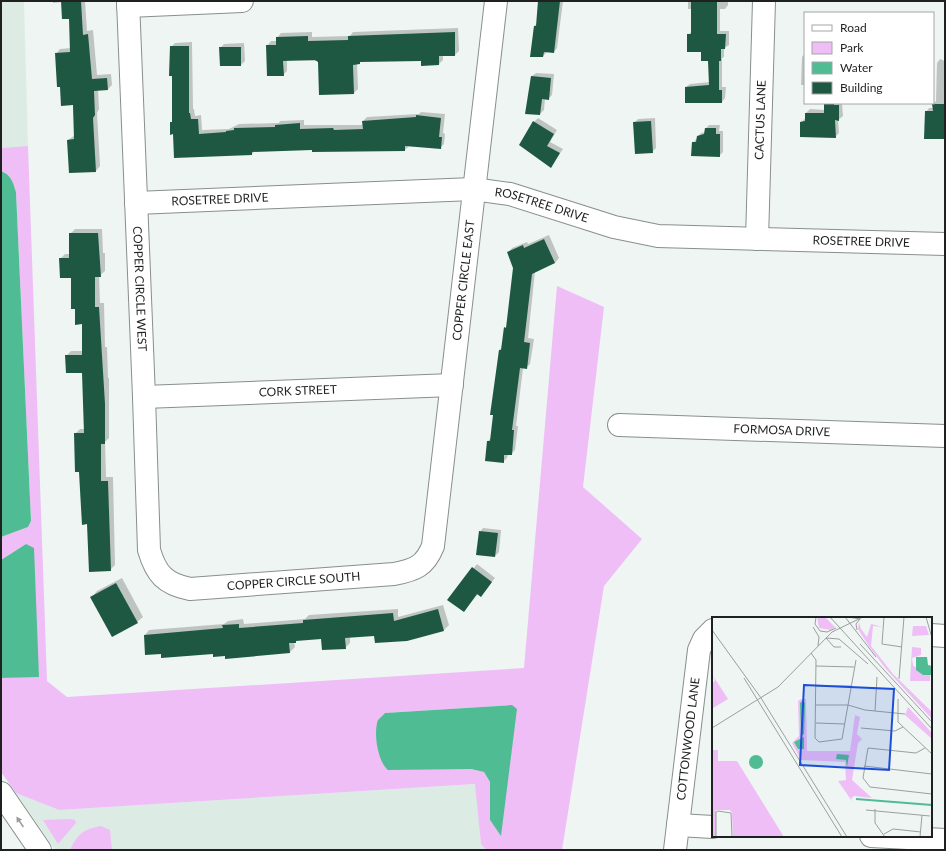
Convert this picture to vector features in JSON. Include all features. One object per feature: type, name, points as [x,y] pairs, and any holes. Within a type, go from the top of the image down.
[{"type":"street","points":[[128,4],[242,1]]},
{"type":"street","name":"COPPER CIRCLE EAST","points":[[428,558],[433,546],[473,189],[496,1]]},
{"type":"street","name":"CACTUS LANE","points":[[757,239],[764,1]]},
{"type":"street","name":"COPPER CIRCLE WEST","points":[[128,4],[149,550],[152,562],[159,573]]},
{"type":"street","name":"ROSETREE DRIVE","points":[[136,203],[473,189],[510,194],[632,232],[658,236],[945,244]]},
{"type":"street","name":"CORK STREET","points":[[144,396],[452,385]]},
{"type":"street","name":"FORMOSA DRIVE","points":[[619,425],[945,436]]},
{"type":"street","name":"COPPER CIRCLE SOUTH","points":[[159,573],[166,580],[177,586],[190,589],[394,574],[419,567],[428,558]]},
{"type":"street","name":"COTTONWOOD LANE","points":[[675,850],[699,650],[704,639],[712,631]]},
{"type":"street","points":[[932,635],[945,636]]},
{"type":"street","points":[[1,793],[40,850]]},
{"type":"street","points":[[678,825],[712,827]]},
{"type":"street","points":[[890,837],[945,840]]},
{"type":"shaded area","points":[[1,1],[24,1],[28,146],[1,148]]},
{"type":"shaded area","points":[[476,784],[481,844],[486,850],[55,850],[16,793],[59,810]]},
{"type":"green space","points":[[28,146],[47,681],[67,697],[524,668],[557,286],[604,307],[583,487],[642,539],[604,586],[562,850],[486,850],[481,844],[475,784],[59,810],[16,793],[1,772],[1,678],[39,676],[26,544],[1,560],[1,537],[28,527],[31,521],[16,192],[11,180],[1,171],[1,148]],"holes":[[[512,705],[501,835],[490,820],[490,782],[484,772],[471,769],[378,720],[385,713]]]},
{"type":"green space","points":[[43,820],[75,820],[76,823],[58,844]]},
{"type":"green space","points":[[101,826],[110,830],[112,850],[70,850],[78,836],[90,829]]},
{"type":"water","points":[[1,171],[11,179],[16,192],[31,521],[28,527],[1,537]]},
{"type":"water","points":[[26,544],[34,548],[39,677],[1,678],[1,560]]},
{"type":"water","points":[[512,705],[517,709],[501,836],[490,820],[490,782],[484,772],[471,769],[388,770],[384,766],[377,747],[376,732],[378,720],[385,713]]},
{"type":"building","points":[[61,1],[81,1],[83,35],[88,34],[92,79],[107,78],[108,90],[94,91],[95,115],[93,118],[96,172],[69,173],[67,140],[74,139],[73,105],[61,106],[60,87],[57,87],[55,53],[70,52],[69,19],[62,19]]},
{"type":"building","points":[[538,1],[560,1],[554,53],[544,52],[543,57],[530,57],[534,26],[536,26]]},
{"type":"building","points":[[691,1],[717,1],[717,34],[726,34],[725,49],[721,49],[721,61],[719,61],[719,90],[722,90],[722,103],[685,103],[685,87],[709,85],[708,61],[701,61],[701,52],[687,52],[687,34],[691,34]]},
{"type":"building","points":[[455,32],[455,56],[439,56],[439,65],[421,66],[421,61],[360,62],[360,64],[353,65],[354,94],[319,95],[318,62],[315,60],[283,61],[284,76],[267,76],[266,45],[276,45],[276,37],[308,36],[308,41],[348,40],[348,36]]},
{"type":"building","points":[[170,46],[189,46],[189,113],[191,119],[198,119],[199,134],[226,132],[234,130],[234,128],[275,127],[275,125],[300,123],[300,129],[363,129],[362,121],[416,117],[416,115],[441,118],[439,137],[442,137],[441,149],[405,146],[405,151],[312,152],[312,150],[252,152],[252,155],[174,158],[173,134],[170,135],[170,122],[172,122],[172,76],[169,76]]},
{"type":"building","points":[[219,47],[241,47],[241,66],[220,66]]},
{"type":"building","points":[[531,76],[551,78],[549,100],[542,99],[540,115],[525,114]]},
{"type":"building","points":[[824,104],[839,105],[839,121],[835,120],[836,138],[800,137],[800,122],[805,121],[805,113],[824,113]]},
{"type":"building","points":[[932,104],[945,104],[945,139],[924,139],[925,111],[933,111]]},
{"type":"building","points":[[533,121],[554,134],[547,146],[560,153],[551,168],[519,145]]},
{"type":"building","points":[[651,121],[653,153],[635,154],[633,122]]},
{"type":"building","points":[[705,128],[716,128],[716,134],[720,134],[720,157],[691,156],[692,142],[696,142],[697,136],[704,134]]},
{"type":"building","points":[[69,233],[98,233],[101,277],[95,277],[95,307],[99,307],[105,404],[105,444],[101,444],[101,481],[108,481],[111,571],[89,572],[87,524],[82,525],[79,472],[75,472],[74,433],[84,433],[82,373],[66,373],[65,355],[82,355],[82,324],[75,325],[75,309],[71,309],[71,278],[60,278],[59,258],[69,258]]},
{"type":"building","points":[[544,239],[555,263],[532,274],[524,342],[530,343],[527,369],[520,368],[512,430],[514,430],[512,455],[504,455],[504,463],[485,461],[487,441],[490,441],[493,415],[490,415],[499,350],[501,350],[504,327],[506,328],[513,268],[507,252],[523,245],[524,248]]},
{"type":"building","points":[[479,531],[498,533],[495,557],[476,555]]},
{"type":"building","points":[[472,567],[492,582],[481,597],[477,594],[464,612],[447,600]]},
{"type":"building","points":[[116,583],[138,623],[112,637],[90,597]]},
{"type":"building","points":[[438,609],[444,631],[407,641],[375,643],[374,636],[345,638],[346,649],[322,650],[321,639],[296,641],[296,643],[289,643],[290,653],[225,659],[225,656],[213,657],[213,654],[161,658],[161,654],[145,655],[144,635],[223,628],[222,625],[239,624],[239,628],[303,623],[303,620],[393,613],[394,621]]}]
